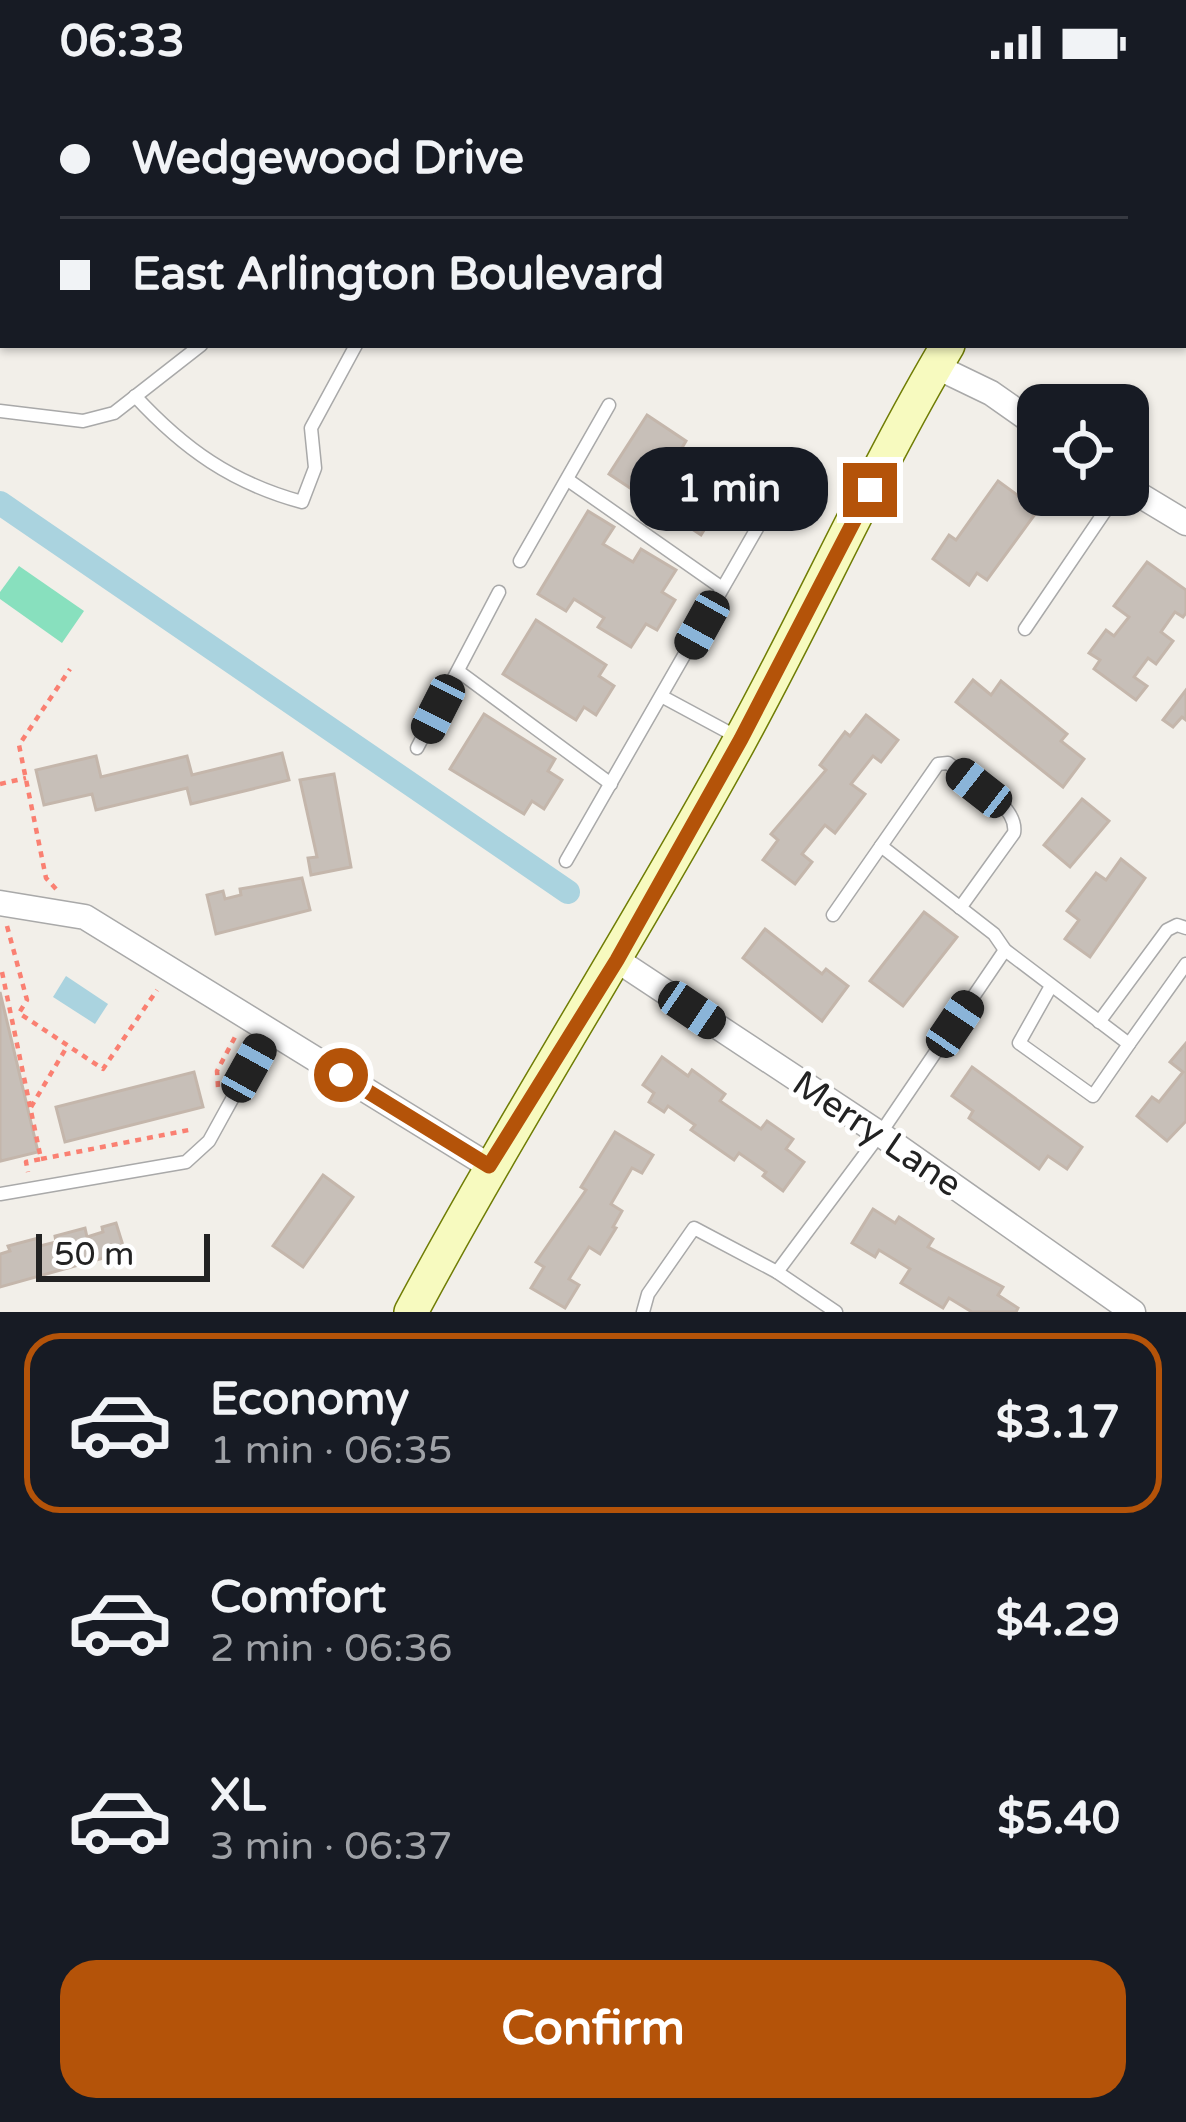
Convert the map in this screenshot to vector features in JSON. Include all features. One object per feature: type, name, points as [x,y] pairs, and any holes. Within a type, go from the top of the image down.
[{"type":"main road","points":[[411,1312],[489,1166],[617,960],[741,739],[941,356]]},
{"type":"street","points":[[941,356],[1017,411]]},
{"type":"street","points":[[1149,501],[1186,523]]},
{"type":"street","points":[[3,914],[85,917],[489,1166]]},
{"type":"street","name":"Merry Lane","points":[[617,960],[880,1134],[1133,1312]]},
{"type":"lane","points":[[0,411],[83,422],[114,412],[198,348]]},
{"type":"lane","points":[[136,396],[164,426],[240,482],[302,502],[315,468],[311,428],[354,348]]},
{"type":"lane","points":[[520,561],[609,405]]},
{"type":"lane","points":[[568,480],[722,588]]},
{"type":"lane","points":[[566,861],[779,490]]},
{"type":"lane","points":[[1024,629],[1102,516]]},
{"type":"lane","points":[[418,748],[499,592]]},
{"type":"lane","points":[[458,671],[610,784]]},
{"type":"lane","points":[[663,697],[741,739]]},
{"type":"lane","points":[[833,915],[938,764],[948,764],[964,776],[1010,812],[1016,824],[960,908]]},
{"type":"lane","points":[[881,846],[994,934],[1005,950],[1130,1044]]},
{"type":"lane","points":[[1099,1022],[1167,930],[1177,925],[1186,928]]},
{"type":"lane","points":[[778,1272],[880,1134],[1005,950]]},
{"type":"lane","points":[[1051,986],[1018,1042],[1093,1096],[1186,964]]},
{"type":"lane","points":[[0,1194],[186,1162],[209,1141],[269,1032]]},
{"type":"lane","points":[[643,1312],[648,1294],[694,1228],[778,1272],[836,1312]]},
{"type":"path","points":[[60,892],[46,878],[19,745],[70,669]]},
{"type":"path","points":[[0,784],[26,778]]},
{"type":"path","points":[[3,914],[27,1000],[19,1013],[103,1069],[170,970]]},
{"type":"path","points":[[2,972],[40,1159]]},
{"type":"path","points":[[218,1100],[217,1071],[246,1017]]},
{"type":"path","points":[[31,1107],[68,1045]]},
{"type":"path","points":[[30,1188],[26,1162],[204,1126]]},
{"type":"green space","points":[[19,566],[84,611],[62,643],[0,599]]},
{"type":"water","points":[[66,976],[108,1004],[95,1024],[53,997]]},
{"type":"building","points":[[647,415],[686,441],[679,453],[704,470],[709,463],[733,479],[724,492],[732,498],[701,535],[609,474]]},
{"type":"building","points":[[998,481],[1017,495],[1017,516],[1034,516],[987,580],[977,573],[969,585],[933,559],[949,535],[956,540]]},
{"type":"building","points":[[588,511],[614,527],[603,544],[633,562],[641,549],[676,570],[662,592],[675,600],[657,630],[646,624],[631,647],[598,627],[604,618],[574,599],[566,611],[538,594]]},
{"type":"building","points":[[1147,562],[1186,590],[1186,613],[1183,617],[1175,612],[1161,632],[1173,641],[1156,664],[1148,658],[1134,677],[1147,686],[1136,700],[1094,669],[1100,660],[1089,653],[1106,630],[1114,636],[1129,617],[1114,606]]},
{"type":"building","points":[[536,620],[606,665],[599,676],[614,686],[596,715],[584,707],[576,720],[503,674]]},
{"type":"building","points":[[973,680],[991,695],[1001,681],[1067,734],[1061,741],[1084,759],[1063,787],[956,702]]},
{"type":"building","points":[[1186,690],[1186,720],[1182,717],[1173,727],[1163,720]]},
{"type":"building","points":[[484,714],[555,759],[548,771],[562,780],[544,809],[532,801],[524,814],[450,769]]},
{"type":"building","points":[[866,715],[898,740],[881,762],[873,756],[851,784],[865,794],[835,833],[825,825],[802,854],[812,862],[795,884],[763,860],[778,840],[771,834],[826,770],[820,765],[845,732],[850,736]]},
{"type":"building","points":[[282,753],[289,780],[191,804],[187,788],[96,810],[92,794],[44,805],[36,770],[96,756],[101,777],[187,756],[192,775]]},
{"type":"building","points":[[334,774],[351,867],[311,875],[308,858],[317,857],[300,780]]},
{"type":"building","points":[[1082,799],[1109,821],[1070,867],[1044,845]]},
{"type":"building","points":[[1121,859],[1145,878],[1090,957],[1065,939],[1079,920],[1067,911],[1096,873],[1106,880]]},
{"type":"building","points":[[302,878],[310,910],[216,934],[207,895],[223,891],[225,899],[241,895],[240,889]]},
{"type":"building","points":[[924,912],[957,937],[903,1006],[870,981]]},
{"type":"building","points":[[765,929],[822,974],[826,969],[848,986],[822,1021],[743,958]]},
{"type":"building","points":[[0,992],[38,1152],[1,1161],[0,1158]]},
{"type":"building","points":[[1186,1043],[1186,1121],[1167,1141],[1137,1116],[1152,1097],[1159,1102],[1183,1072],[1170,1062]]},
{"type":"building","points":[[662,1057],[688,1076],[692,1070],[725,1094],[720,1101],[761,1129],[767,1121],[793,1139],[786,1149],[804,1162],[783,1191],[739,1153],[734,1160],[691,1130],[695,1125],[668,1106],[664,1112],[649,1102],[654,1093],[643,1085]]},
{"type":"building","points":[[972,1067],[1082,1147],[1067,1169],[1048,1156],[1039,1169],[969,1118],[973,1111],[952,1096]]},
{"type":"building","points":[[194,1072],[203,1107],[65,1142],[56,1107]]},
{"type":"building","points":[[615,1132],[653,1155],[642,1173],[632,1168],[611,1204],[622,1211],[616,1228],[600,1254],[589,1247],[569,1279],[579,1285],[565,1308],[531,1288],[544,1267],[536,1262],[586,1190],[581,1187]]},
{"type":"building","points":[[323,1175],[353,1197],[303,1267],[273,1246]]},
{"type":"building","points":[[873,1209],[895,1223],[899,1217],[933,1239],[928,1247],[1003,1287],[998,1295],[1018,1308],[1016,1312],[972,1312],[949,1298],[943,1308],[901,1283],[910,1269],[879,1250],[875,1257],[852,1243]]},
{"type":"building","points":[[116,1223],[125,1252],[0,1287],[0,1254],[10,1251],[8,1246],[38,1238],[40,1246],[56,1242],[55,1236],[85,1228],[87,1237]]},
{"type":"waterway","points":[[0,503],[568,892]]},
{"type":"route","points":[[341,1075],[489,1166],[617,960],[741,739],[870,490]]}]
